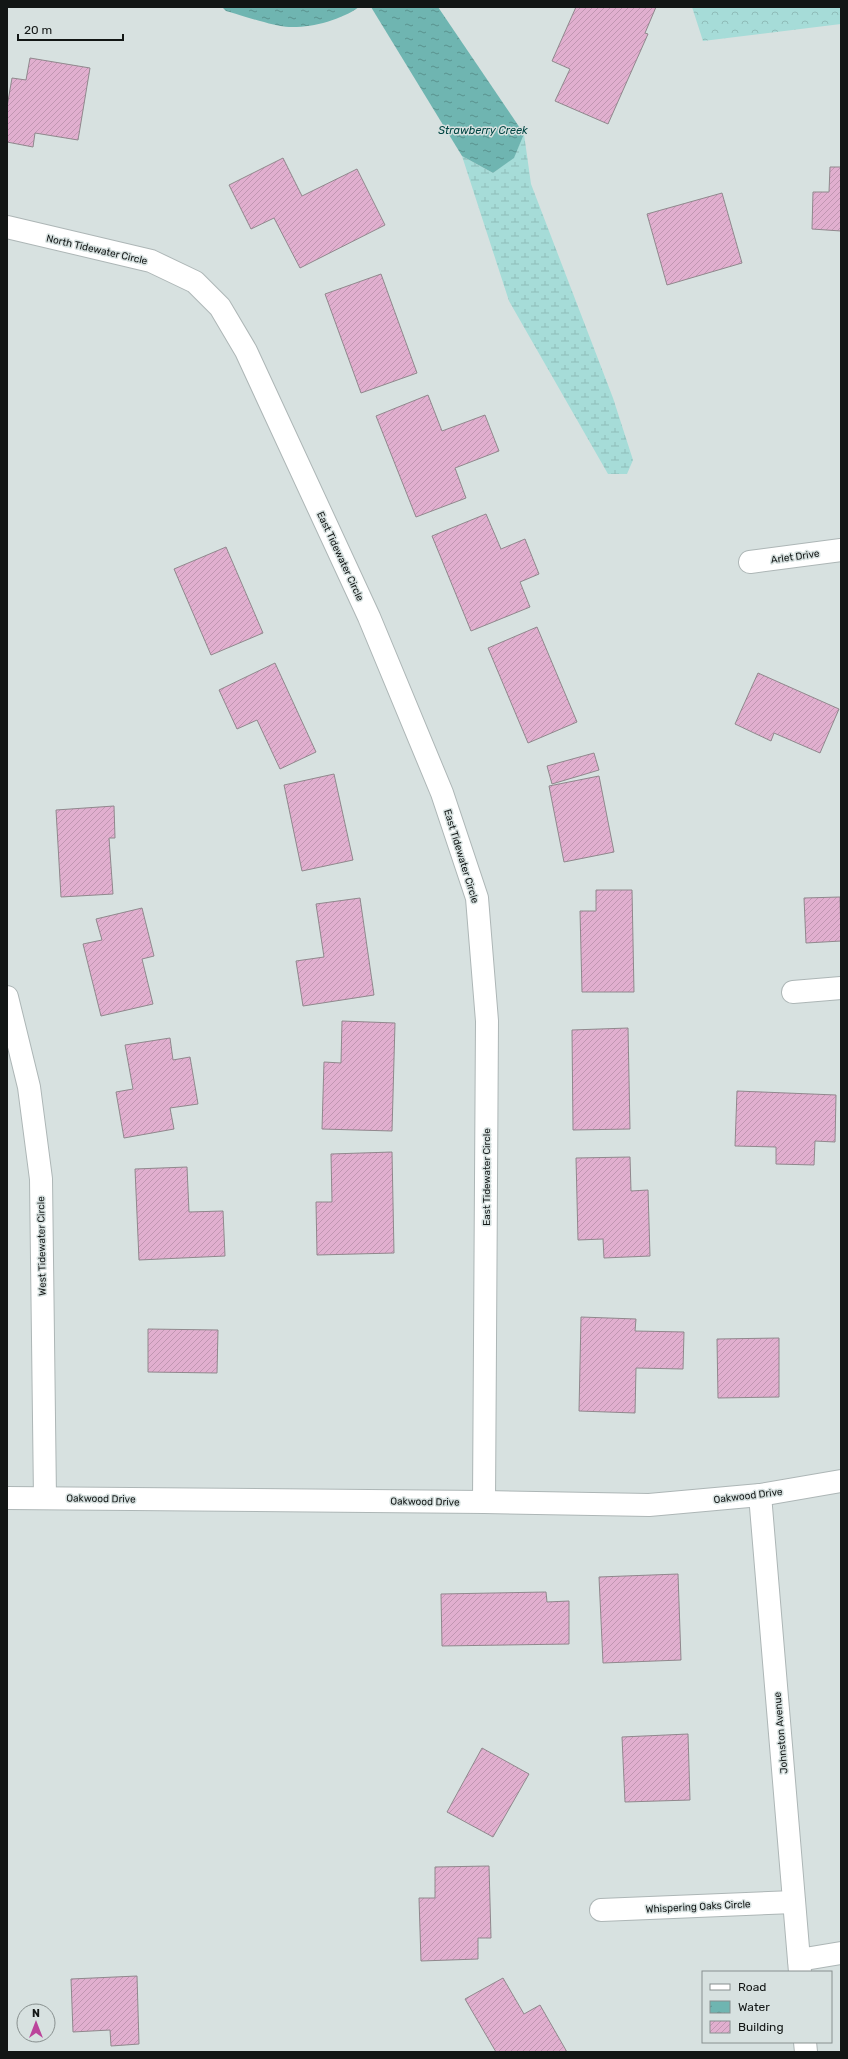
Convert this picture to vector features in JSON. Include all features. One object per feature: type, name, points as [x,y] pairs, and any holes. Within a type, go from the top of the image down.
[{"type":"street","name":"North Tidewater Circle","points":[[7,227],[151,261],[195,282],[220,307]]},
{"type":"street","name":"East Tidewater Circle","points":[[220,307],[246,351],[369,617],[442,793],[477,898],[487,1021],[484,1502]]},
{"type":"street","name":"Arlet Drive","points":[[750,562],[841,550]]},
{"type":"street","points":[[793,992],[841,988]]},
{"type":"street","name":"West Tidewater Circle","points":[[7,997],[29,1087],[40,1179],[45,1498]]},
{"type":"street","name":"Oakwood Drive","points":[[7,1498],[484,1502],[649,1505],[760,1495],[841,1481]]},
{"type":"street","name":"Johnston Avenue","points":[[760,1495],[800,1966]]},
{"type":"street","name":"Whispering Oaks Circle","points":[[601,1910],[794,1902]]},
{"type":"street","points":[[800,1966],[841,1953]]},
{"type":"green space","points":[[692,7],[841,7],[841,24],[703,41]]},
{"type":"green space","points":[[524,134],[531,184],[613,398],[633,460],[627,474],[608,474],[509,301],[462,156],[493,173],[514,157]]},
{"type":"water","points":[[222,7],[359,7],[344,16],[316,25],[289,27],[249,18],[226,11]]},
{"type":"water","name":"Strawberry Creek","points":[[371,7],[438,7],[524,134],[514,158],[493,173],[462,156]]},
{"type":"building","points":[[576,7],[656,7],[645,33],[648,34],[608,124],[555,101],[570,69],[552,61]]},
{"type":"building","points":[[30,58],[90,68],[78,140],[35,133],[33,147],[7,142],[7,107],[12,78],[26,80]]},
{"type":"building","points":[[283,158],[302,196],[357,169],[385,225],[300,268],[274,218],[251,229],[229,185]]},
{"type":"building","points":[[830,167],[841,167],[841,231],[812,229],[813,192],[829,192]]},
{"type":"building","points":[[722,193],[742,263],[667,285],[647,214]]},
{"type":"building","points":[[381,274],[417,373],[361,393],[325,294]]},
{"type":"building","points":[[428,395],[442,431],[485,415],[499,451],[455,468],[466,498],[416,517],[376,416]]},
{"type":"building","points":[[486,514],[501,549],[525,539],[539,574],[520,582],[530,607],[471,631],[432,536]]},
{"type":"building","points":[[226,547],[263,633],[211,655],[174,569]]},
{"type":"building","points":[[537,627],[577,722],[528,743],[488,648]]},
{"type":"building","points":[[275,663],[316,752],[280,769],[257,720],[237,729],[219,690]]},
{"type":"building","points":[[758,673],[839,709],[820,753],[774,733],[771,741],[735,724]]},
{"type":"building","points":[[594,753],[599,770],[552,784],[547,766]]},
{"type":"building","points":[[334,774],[353,860],[302,871],[284,785]]},
{"type":"building","points":[[599,776],[614,852],[564,862],[549,786]]},
{"type":"building","points":[[114,806],[115,838],[109,838],[113,894],[61,897],[56,810]]},
{"type":"building","points":[[596,890],[632,890],[634,992],[582,992],[580,911],[596,911]]},
{"type":"building","points":[[840,897],[841,941],[806,943],[804,898]]},
{"type":"building","points":[[360,898],[374,995],[303,1006],[296,961],[324,957],[316,904]]},
{"type":"building","points":[[142,908],[154,956],[142,959],[153,1004],[101,1016],[83,944],[102,940],[96,919]]},
{"type":"building","points":[[342,1021],[395,1023],[392,1131],[322,1129],[324,1062],[341,1063]]},
{"type":"building","points":[[628,1028],[630,1129],[573,1130],[572,1030]]},
{"type":"building","points":[[170,1038],[173,1060],[190,1057],[198,1104],[170,1108],[174,1129],[124,1138],[116,1092],[133,1089],[125,1045]]},
{"type":"building","points":[[737,1091],[836,1095],[835,1142],[815,1141],[814,1165],[776,1164],[776,1147],[735,1146]]},
{"type":"building","points":[[392,1152],[394,1253],[317,1255],[316,1202],[332,1202],[331,1154]]},
{"type":"building","points":[[630,1157],[631,1191],[648,1190],[650,1256],[604,1258],[603,1239],[578,1240],[576,1158]]},
{"type":"building","points":[[187,1167],[189,1212],[223,1211],[225,1256],[139,1260],[135,1169]]},
{"type":"building","points":[[581,1317],[636,1319],[635,1331],[684,1332],[683,1369],[636,1368],[635,1413],[579,1411]]},
{"type":"building","points":[[148,1329],[218,1330],[217,1373],[148,1372]]},
{"type":"building","points":[[779,1338],[779,1397],[718,1398],[717,1339]]},
{"type":"building","points":[[678,1574],[681,1660],[603,1663],[599,1577]]},
{"type":"building","points":[[546,1592],[547,1602],[569,1601],[569,1644],[442,1646],[441,1594]]},
{"type":"building","points":[[688,1734],[690,1800],[625,1802],[622,1737]]},
{"type":"building","points":[[482,1748],[529,1774],[493,1837],[447,1812]]},
{"type":"building","points":[[489,1866],[491,1938],[478,1938],[478,1959],[421,1961],[419,1898],[435,1898],[435,1867]]},
{"type":"building","points":[[137,1976],[139,2044],[111,2046],[110,2030],[73,2032],[71,1979]]},
{"type":"building","points":[[503,1978],[524,2014],[540,2005],[567,2052],[496,2052],[465,1999]]}]
